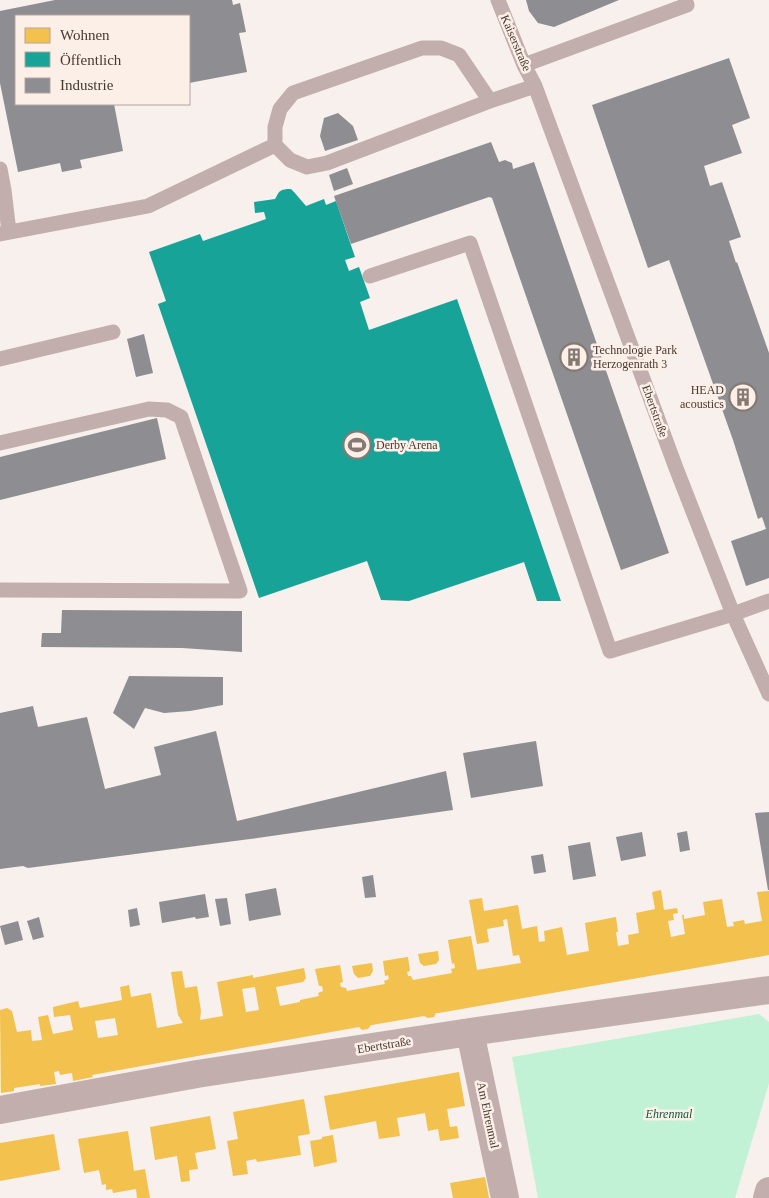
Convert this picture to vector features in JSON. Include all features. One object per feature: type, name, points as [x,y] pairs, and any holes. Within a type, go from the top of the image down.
[{"type":"street","name":"Ebertstraße","points":[[0,1110],[196,1074],[470,1032],[769,990]]},
{"type":"street","name":"Am Ehrenmal","points":[[470,1032],[506,1198]]},
{"type":"street","points":[[767,1198],[769,1191]]},
{"type":"lane","name":"Kaiserstraße","points":[[498,0],[524,65],[535,86]]},
{"type":"lane","points":[[524,65],[687,5],[685,0]]},
{"type":"lane","points":[[490,101],[459,55],[441,48],[422,48],[293,93],[280,109],[275,127],[275,146],[290,160],[307,167],[327,163],[490,101],[535,86]]},
{"type":"lane","name":"Ebertstraße","points":[[535,86],[676,468],[733,614],[769,694]]},
{"type":"lane","points":[[0,169],[4,190],[4,233],[148,206],[275,146]]},
{"type":"lane","points":[[370,276],[470,243],[610,651],[733,614],[769,601]]},
{"type":"lane","points":[[0,359],[113,332]]},
{"type":"lane","points":[[0,443],[149,409],[167,410],[181,417],[240,591],[0,590]]},
{"type":"green space","name":"Ehrenmal","points":[[759,1014],[769,1022],[769,1083],[735,1198],[538,1198],[512,1057]]},
{"type":"building: Wohnen","points":[[661,890],[664,910],[677,908],[678,913],[673,914],[674,920],[668,921],[671,937],[685,934],[682,915],[684,915],[684,919],[705,915],[703,902],[722,899],[727,927],[734,926],[733,922],[744,920],[745,924],[762,921],[757,892],[769,891],[769,955],[436,1013],[434,1017],[428,1018],[424,1016],[371,1025],[368,1029],[362,1030],[359,1027],[92,1075],[93,1077],[73,1081],[72,1073],[60,1075],[59,1071],[54,1072],[56,1084],[40,1086],[40,1084],[14,1088],[14,1091],[1,1093],[0,1010],[7,1008],[12,1011],[17,1032],[31,1030],[32,1041],[42,1040],[38,1017],[48,1015],[53,1034],[73,1030],[70,1015],[54,1017],[53,1007],[78,1001],[80,1008],[122,1000],[120,987],[129,985],[131,997],[151,993],[157,1028],[183,1023],[178,1015],[171,972],[182,971],[185,988],[197,986],[201,1011],[200,1020],[223,1016],[217,982],[253,975],[253,978],[304,968],[306,978],[303,982],[276,987],[280,1006],[319,996],[318,993],[323,991],[322,986],[319,986],[315,969],[340,965],[343,982],[340,983],[341,987],[346,988],[347,991],[385,984],[384,981],[389,979],[388,975],[385,976],[383,961],[408,957],[410,971],[407,972],[408,976],[411,976],[413,980],[452,973],[451,969],[455,968],[454,963],[452,964],[448,940],[471,936],[477,970],[521,963],[519,955],[513,956],[507,919],[503,920],[504,926],[487,929],[489,942],[477,944],[469,900],[482,898],[484,911],[518,905],[522,929],[537,926],[539,942],[545,941],[544,931],[562,927],[567,955],[589,951],[585,923],[616,917],[618,946],[629,944],[628,935],[639,933],[636,913],[655,909],[652,892]],"holes":[[[255,987],[259,1010],[246,1012],[242,989]],[[115,1018],[118,1035],[98,1038],[95,1021]]]},
{"type":"building: Wohnen","points":[[438,951],[439,960],[436,964],[424,966],[420,963],[418,954]]},
{"type":"building: Wohnen","points":[[372,963],[373,971],[370,976],[358,978],[354,974],[352,966]]},
{"type":"building: Wohnen","points":[[459,1072],[465,1106],[447,1109],[450,1127],[457,1126],[459,1138],[440,1141],[438,1129],[428,1131],[425,1113],[397,1118],[400,1136],[379,1139],[376,1121],[330,1130],[324,1096]]},
{"type":"building: Wohnen","points":[[304,1099],[310,1134],[298,1136],[301,1155],[257,1162],[256,1159],[246,1161],[248,1174],[233,1176],[227,1141],[238,1139],[233,1112]]},
{"type":"building: Wohnen","points":[[210,1116],[216,1149],[195,1153],[198,1169],[189,1170],[190,1181],[181,1182],[177,1156],[155,1160],[150,1127]]},
{"type":"building: Wohnen","points":[[128,1131],[134,1171],[145,1169],[150,1198],[137,1198],[136,1189],[113,1193],[112,1189],[106,1190],[106,1184],[102,1185],[99,1170],[84,1173],[78,1139]]},
{"type":"building: Wohnen","points":[[54,1134],[60,1170],[0,1181],[0,1143]]},
{"type":"building: Wohnen","points":[[333,1135],[337,1162],[314,1167],[310,1141]]},
{"type":"building: Wohnen","points":[[485,1177],[489,1198],[453,1198],[450,1183]]},
{"type":"building: Öffentlich","name":"Derby Arena","points":[[291,189],[306,206],[324,199],[326,205],[336,201],[355,257],[345,260],[349,271],[359,267],[370,298],[360,302],[369,330],[457,299],[561,601],[537,601],[524,562],[409,601],[381,600],[367,561],[259,598],[158,304],[166,301],[149,252],[200,234],[203,241],[266,219],[264,212],[255,213],[254,202],[275,199],[279,192]]},
{"type":"building: Industrie","points":[[55,0],[232,0],[233,5],[240,3],[246,32],[239,33],[247,72],[190,83],[190,15],[15,15],[15,105],[114,105],[123,151],[80,160],[82,168],[62,172],[60,163],[18,172],[0,83],[0,11]]},
{"type":"building: Industrie","points":[[526,0],[619,0],[554,27],[538,23],[529,11]]},
{"type":"building: Industrie","points":[[729,58],[750,118],[732,125],[742,153],[704,166],[710,186],[722,182],[741,237],[729,241],[769,353],[769,578],[746,586],[731,541],[766,529],[762,517],[758,519],[733,440],[669,260],[648,268],[592,105]]},
{"type":"building: Industrie","points":[[338,113],[353,126],[358,140],[325,151],[320,136],[324,118]]},
{"type":"building: Industrie","name":"Technologie Park Herzogenrath 3","points":[[491,142],[499,162],[505,160],[512,163],[513,169],[534,162],[669,553],[621,570],[492,198],[489,197],[351,244],[334,196]]},
{"type":"building: Industrie","points":[[347,168],[353,184],[334,191],[329,175]]},
{"type":"building: Industrie","points":[[144,334],[153,373],[136,377],[127,339]]},
{"type":"building: Industrie","points":[[157,418],[166,459],[0,500],[0,457]]},
{"type":"building: Industrie","points":[[62,610],[242,611],[242,652],[182,648],[41,647],[42,633],[61,633]]},
{"type":"building: Industrie","points":[[129,676],[223,677],[223,705],[190,711],[164,713],[145,708],[134,729],[113,713]]},
{"type":"building: Industrie","points":[[33,706],[38,727],[87,717],[105,789],[161,775],[154,747],[216,731],[237,821],[446,771],[453,810],[28,868],[23,866],[0,869],[0,713]]},
{"type":"building: Industrie","points":[[536,741],[543,786],[471,798],[463,753]]},
{"type":"building: Industrie","points":[[769,812],[769,890],[768,890],[755,813]]},
{"type":"building: Industrie","points":[[687,831],[690,850],[680,852],[677,833]]},
{"type":"building: Industrie","points":[[642,832],[646,856],[621,861],[616,837]]},
{"type":"building: Industrie","points":[[590,842],[596,876],[573,880],[568,846]]},
{"type":"building: Industrie","points":[[543,854],[546,872],[534,874],[531,856]]},
{"type":"building: Industrie","points":[[373,875],[376,897],[365,898],[362,877]]},
{"type":"building: Industrie","points":[[276,888],[281,915],[249,921],[245,894]]},
{"type":"building: Industrie","points":[[205,894],[209,917],[196,919],[195,917],[162,923],[159,902]]},
{"type":"building: Industrie","points":[[227,898],[231,924],[220,926],[215,899]]},
{"type":"building: Industrie","points":[[137,908],[140,925],[130,927],[128,910]]},
{"type":"building: Industrie","points":[[39,917],[44,937],[33,940],[27,921]]},
{"type":"building: Industrie","points":[[18,921],[23,940],[5,945],[0,926]]},
{"type":"place","name":"Technologie Park Herzogenrath 3","points":[[574,357]]},
{"type":"place","name":"HEAD acoustics","points":[[743,397]]},
{"type":"place","name":"Derby Arena","points":[[357,445]]}]
